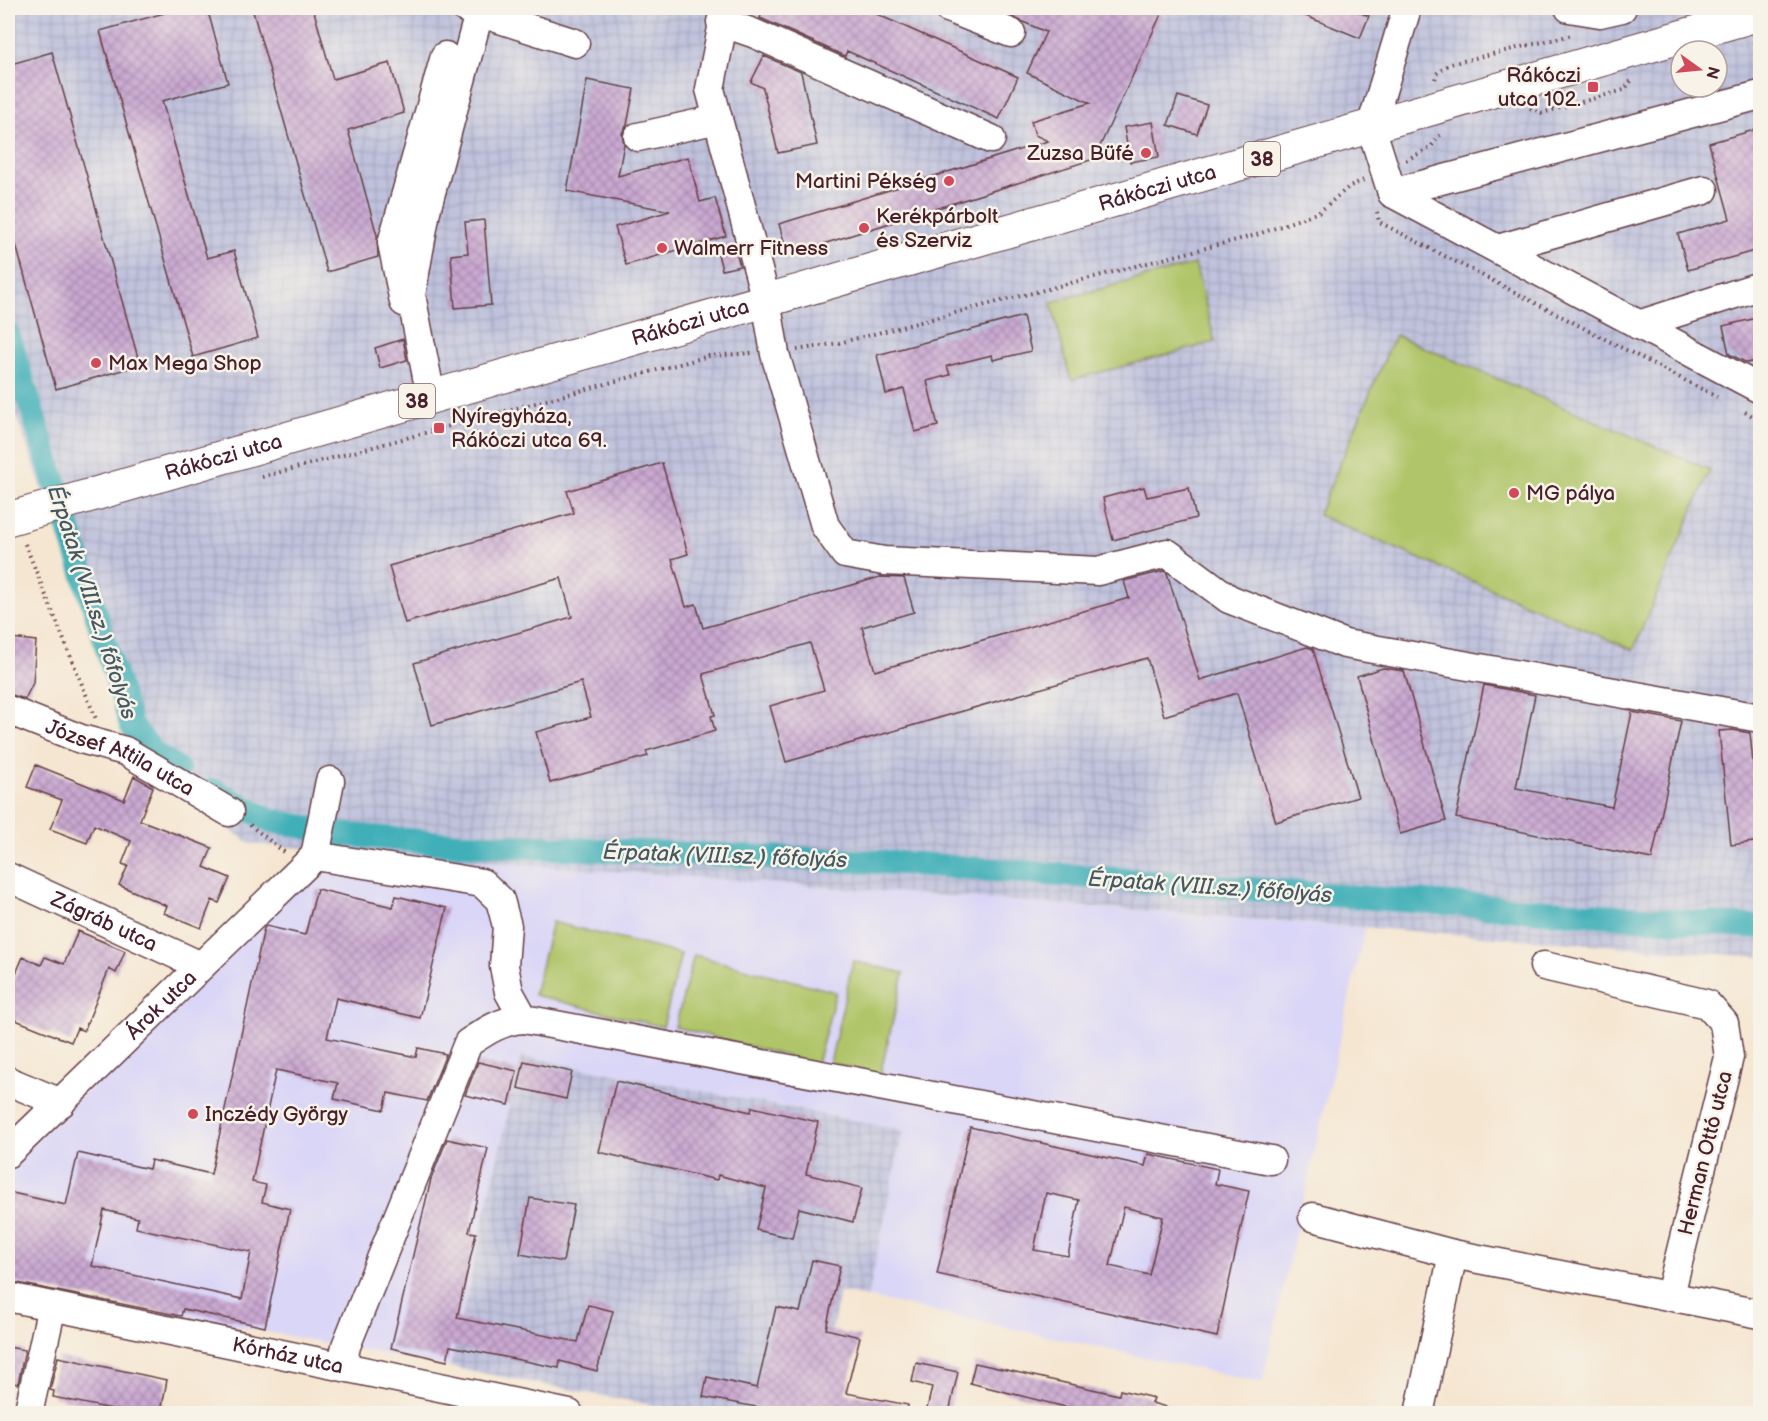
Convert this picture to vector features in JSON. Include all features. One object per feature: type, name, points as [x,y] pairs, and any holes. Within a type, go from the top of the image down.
[{"type":"main road","name":"Rákóczi utca","points":[[16,532],[54,505],[1759,14]]},
{"type":"street","points":[[948,8],[1011,33]]},
{"type":"street","points":[[1407,8],[1371,127],[1389,181],[1498,249],[1761,389]]},
{"type":"street","points":[[1580,10],[1622,8]]},
{"type":"street","points":[[431,396],[411,295],[426,211],[472,10],[575,43]]},
{"type":"street","points":[[991,139],[753,33],[724,15],[710,89],[766,300],[776,354],[825,526],[845,554],[884,561],[1098,572],[1167,554],[1229,599],[1346,644],[1761,718]]},
{"type":"street","points":[[424,365],[414,351],[392,243],[445,56]]},
{"type":"street","points":[[1389,181],[1761,95]]},
{"type":"street","points":[[638,137],[718,119]]},
{"type":"street","points":[[1498,249],[1704,190]]},
{"type":"street","points":[[1638,325],[1761,286]]},
{"type":"street","name":"József Attila utca","points":[[8,710],[81,739],[107,745],[134,756],[229,812]]},
{"type":"street","points":[[330,781],[308,863],[482,883],[500,900],[507,926],[504,966],[509,992],[524,1019]]},
{"type":"street","name":"Árok utca","points":[[8,1153],[308,863]]},
{"type":"street","name":"Zágráb utca","points":[[8,877],[201,966]]},
{"type":"street","name":"Herman Ottó utca","points":[[1544,966],[1707,1004],[1724,1023],[1729,1057],[1670,1295]]},
{"type":"street","points":[[342,1365],[346,1346],[468,1043],[488,1029],[513,1020],[524,1019],[1271,1160]]},
{"type":"street","points":[[8,1081],[61,1103]]},
{"type":"street","points":[[1313,1217],[1453,1254],[1761,1314]]},
{"type":"street","points":[[1419,1413],[1453,1254]]},
{"type":"street","name":"Kórház utca","points":[[8,1297],[569,1413]]},
{"type":"street","points":[[28,1413],[51,1306]]},
{"type":"path","points":[[252,480],[709,356],[776,354],[839,343],[1256,235],[1319,212],[1350,186],[1389,181],[1430,148],[1444,130],[1433,91],[1436,74],[1450,64],[1576,34],[1580,10]]},
{"type":"path","points":[[16,532],[107,745]]},
{"type":"path","points":[[229,812],[308,863]]},
{"type":"shaded area","points":[[8,8],[1760,8],[1760,957],[251,844],[140,768],[8,392]]},
{"type":"shaded area","points":[[332,850],[1365,928],[1262,1383],[868,1297],[903,1130],[521,1056],[450,1367],[8,1282],[8,1168]]},
{"type":"shaded area","points":[[521,1056],[903,1130],[868,1297],[840,1292],[814,1413],[694,1413],[450,1367]]},
{"type":"green space","points":[[1195,264],[1215,342],[1071,380],[1051,302]]},
{"type":"green space","name":"MG pálya","points":[[1395,335],[1710,470],[1633,650],[1318,515]]},
{"type":"green space","points":[[552,922],[681,954],[663,1027],[534,995]]},
{"type":"green space","points":[[694,955],[836,992],[817,1064],[675,1027]]},
{"type":"green space","points":[[853,961],[904,973],[880,1075],[830,1063]]},
{"type":"building","points":[[182,8],[207,8],[228,83],[162,101],[207,258],[234,251],[258,338],[193,357],[100,31]]},
{"type":"building","points":[[252,8],[313,8],[333,79],[390,63],[404,113],[348,130],[377,235],[378,257],[327,272]]},
{"type":"building","points":[[764,8],[863,8],[1018,77],[999,119],[847,51],[845,56],[760,18]]},
{"type":"building","points":[[991,8],[1164,8],[1094,159],[788,255],[779,224],[1048,141],[1035,135],[1031,121],[1090,103],[1027,73],[1046,32]]},
{"type":"building","points":[[1286,8],[1348,8],[1369,16],[1360,38]]},
{"type":"building","points":[[52,52],[140,365],[56,389],[8,216],[8,65]]},
{"type":"building","points":[[764,56],[801,72],[817,145],[778,153],[763,88],[751,82]]},
{"type":"building","points":[[587,80],[634,89],[627,125],[622,133],[624,144],[618,176],[688,157],[700,202],[715,198],[726,236],[626,265],[615,227],[670,211],[567,191]]},
{"type":"building","points":[[1178,96],[1207,105],[1197,134],[1168,125]]},
{"type":"building","points":[[1153,122],[1159,157],[1130,162],[1124,127]]},
{"type":"building","points":[[1761,128],[1761,249],[1688,270],[1678,234],[1730,219],[1709,143]]},
{"type":"building","points":[[484,220],[491,305],[455,308],[451,255],[468,253],[465,222]]},
{"type":"building","points":[[733,242],[740,266],[722,270],[716,246]]},
{"type":"building","points":[[1023,316],[1031,351],[993,360],[992,355],[947,366],[950,375],[927,381],[938,426],[915,432],[904,389],[886,394],[877,355]]},
{"type":"building","points":[[1761,317],[1761,360],[1747,363],[1729,354],[1723,326]]},
{"type":"building","points":[[403,339],[407,360],[380,368],[375,348]]},
{"type":"building","points":[[662,463],[688,554],[672,559],[686,607],[696,604],[703,628],[880,577],[904,578],[914,612],[862,627],[875,671],[1129,598],[1124,581],[1164,571],[1167,573],[1200,680],[1307,647],[1313,649],[1358,797],[1276,822],[1237,693],[1164,716],[1147,658],[786,762],[770,706],[824,690],[810,643],[703,674],[715,715],[711,716],[715,731],[646,751],[648,756],[550,783],[536,732],[591,717],[581,682],[432,725],[414,663],[572,617],[561,578],[405,623],[389,566],[574,513],[567,491]]},
{"type":"building","points":[[1144,487],[1147,497],[1189,488],[1196,518],[1113,540],[1103,498]]},
{"type":"building","points":[[11,638],[36,641],[33,683],[25,699],[8,694]]},
{"type":"building","points":[[1383,668],[1404,671],[1446,821],[1400,834],[1357,676]]},
{"type":"building","points":[[1484,685],[1535,695],[1516,788],[1612,807],[1632,712],[1681,721],[1652,859],[1456,818]]},
{"type":"building","points":[[1733,730],[1750,733],[1761,841],[1731,845],[1719,731]]},
{"type":"building","points":[[36,765],[124,800],[134,776],[153,787],[140,820],[212,848],[204,867],[230,878],[219,903],[212,900],[201,928],[164,913],[167,906],[119,885],[128,866],[122,864],[131,841],[94,825],[87,843],[50,829],[62,800],[27,787]]},
{"type":"building","points":[[317,889],[393,907],[396,896],[447,908],[420,1018],[336,998],[327,1038],[416,1057],[418,1048],[446,1054],[427,1101],[388,1093],[384,1110],[334,1099],[338,1083],[276,1070],[252,1182],[266,1185],[262,1202],[290,1209],[265,1327],[183,1309],[181,1316],[8,1281],[8,1192],[66,1205],[78,1153],[149,1169],[151,1160],[211,1174],[264,928],[266,926],[305,935]],"holes":[[[104,1210],[138,1218],[136,1228],[251,1252],[242,1299],[92,1266]]]},
{"type":"building","points":[[78,931],[125,951],[116,973],[109,969],[84,1031],[77,1028],[71,1042],[8,1017],[8,992],[23,957],[41,965],[45,957],[64,964]]},
{"type":"building","points":[[524,1061],[572,1072],[566,1099],[518,1088]]},
{"type":"building","points":[[478,1062],[517,1071],[509,1105],[465,1095]]},
{"type":"building","points":[[616,1081],[751,1112],[752,1107],[818,1122],[806,1174],[862,1188],[853,1222],[799,1208],[792,1238],[756,1230],[766,1188],[718,1175],[717,1180],[599,1152]]},
{"type":"building","points":[[970,1127],[1145,1166],[1148,1154],[1218,1169],[1215,1184],[1249,1191],[1217,1337],[937,1274]],"holes":[[[1046,1193],[1079,1200],[1068,1256],[1034,1250]],[[1124,1207],[1163,1217],[1149,1275],[1110,1266]]]},
{"type":"building","points":[[447,1139],[488,1148],[469,1232],[476,1233],[457,1318],[578,1342],[588,1305],[613,1311],[597,1371],[560,1361],[559,1368],[450,1346],[447,1361],[391,1348],[431,1179]]},
{"type":"building","points":[[530,1198],[574,1205],[563,1262],[520,1254]]},
{"type":"building","points":[[812,1260],[840,1266],[826,1329],[860,1337],[846,1393],[908,1405],[907,1413],[789,1413],[703,1397],[707,1377],[757,1388],[776,1307],[800,1312]]},
{"type":"building","points":[[8,1347],[25,1350],[18,1384],[8,1382]]},
{"type":"building","points":[[58,1357],[167,1380],[161,1412],[150,1410],[149,1413],[131,1413],[53,1397],[54,1391],[50,1390]]},
{"type":"building","points":[[916,1363],[958,1372],[949,1413],[926,1413],[932,1387],[912,1382]]},
{"type":"building","points":[[975,1363],[1119,1395],[1120,1390],[1154,1398],[1152,1403],[1166,1407],[1165,1413],[1089,1413],[970,1383]]},
{"type":"waterway","name":"Érpatak (VIII.sz.) főfolyás","points":[[8,334],[131,725],[154,753],[178,769]]},
{"type":"waterway","name":"Érpatak (VIII.sz.) főfolyás","points":[[213,790],[269,820],[339,834],[440,843],[902,863],[1760,927]]},
{"type":"place","name":"Rákóczi utca 102.","points":[[1593,87]]},
{"type":"place","name":"Zuzsa Büfé","points":[[1146,153]]},
{"type":"place","name":"Martini Pékség","points":[[949,181]]},
{"type":"place","name":"Kerékpárbolt és Szerviz","points":[[864,228]]},
{"type":"place","name":"Walmerr Fitness","points":[[662,248]]},
{"type":"place","name":"Max Mega Shop","points":[[96,363]]},
{"type":"place","name":"Nyíregyháza, Rákóczi utca 69.","points":[[439,428]]},
{"type":"place","name":"MG pálya","points":[[1514,493]]},
{"type":"place","name":"Inczédy György","points":[[193,1114]]}]
